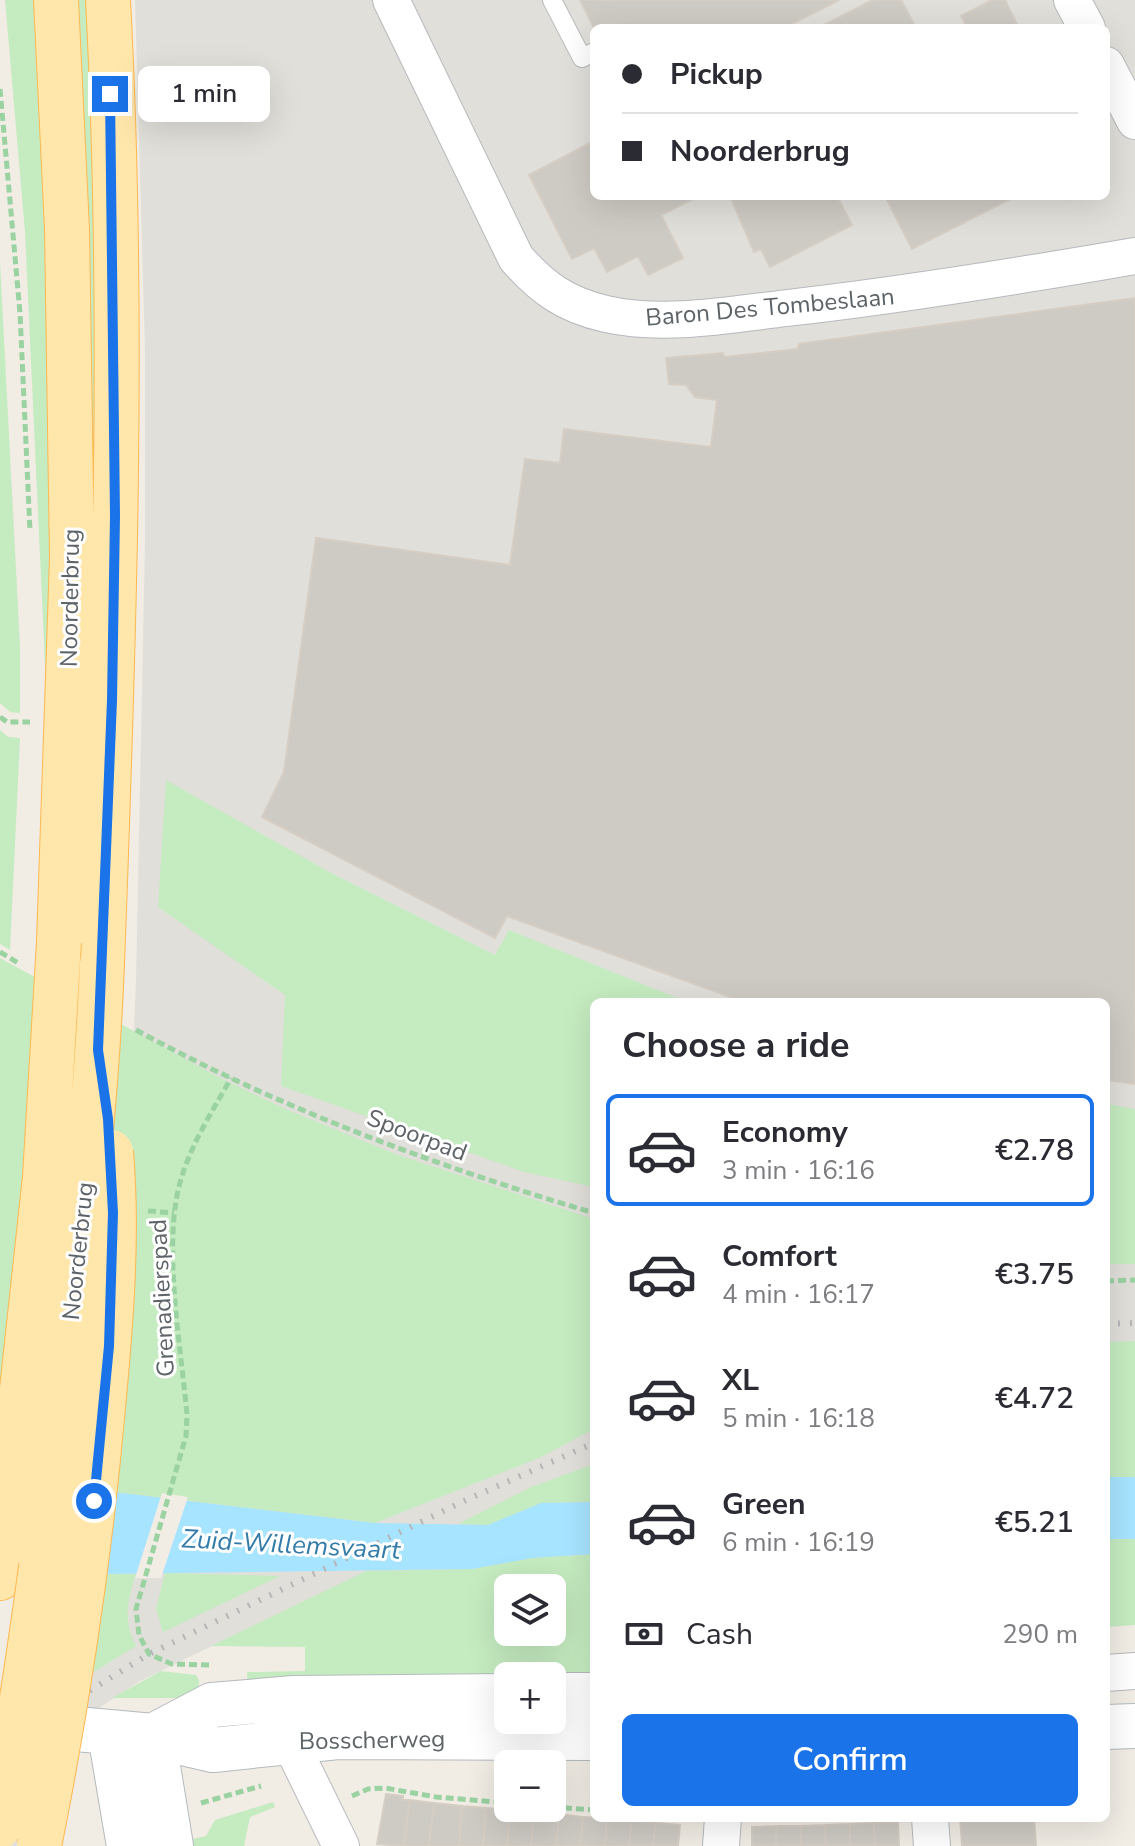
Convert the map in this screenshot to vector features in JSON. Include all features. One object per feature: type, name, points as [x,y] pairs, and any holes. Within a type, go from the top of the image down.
[{"type":"main road","name":"Noorderbrug","points":[[2,1560],[45,1177],[59,942],[72,526],[67,229],[56,0]]},
{"type":"main road","name":"Noorderbrug","points":[[0,1826],[40,1587],[98,1050],[112,700],[116,392],[108,0]]},
{"type":"main road","points":[[39,1846],[87,1554],[109,1346],[112,1181],[98,1050]]},
{"type":"street","name":"Baron Des Tombeslaan","points":[[391,0],[516,258],[541,286],[575,305],[644,321],[738,314],[900,296],[1135,256]]},
{"type":"street","points":[[1072,0],[1085,24]]},
{"type":"street","points":[[1110,73],[1135,121]]},
{"type":"street","points":[[1110,1673],[1135,1671]]},
{"type":"street","points":[[566,1695],[590,1695]]},
{"type":"street","name":"Bosscherweg","points":[[153,1736],[212,1705],[294,1698],[494,1696]]},
{"type":"street","name":"Bosscherweg","points":[[0,1721],[153,1736],[213,1750],[338,1737],[590,1738]]},
{"type":"street","points":[[1110,1727],[1135,1726]]},
{"type":"street","points":[[110,1734],[129,1846]]},
{"type":"street","points":[[153,1736],[171,1846]]},
{"type":"street","points":[[290,1742],[341,1846]]},
{"type":"street","points":[[721,1846],[723,1822]]},
{"type":"street","points":[[930,1822],[932,1846]]},
{"type":"lane","points":[[552,0],[582,58],[590,54]]},
{"type":"path","points":[[0,89],[20,313],[31,544]]},
{"type":"path","points":[[0,717],[7,722],[35,722],[35,709]]},
{"type":"path","name":"Spoorpad","points":[[231,1078],[401,1150],[590,1212]]},
{"type":"path","name":"Grenadierspad","points":[[212,1665],[183,1666],[149,1654],[139,1635],[136,1609],[176,1480],[186,1436],[187,1415],[172,1249],[180,1179],[195,1141],[231,1078]]},
{"type":"path","points":[[1110,1281],[1135,1280]]},
{"type":"path","points":[[318,1800],[328,1795],[347,1798],[376,1788],[494,1801]]},
{"type":"path","points":[[566,1808],[590,1810]]},
{"type":"shaded area","points":[[135,0],[1135,0],[1135,1540],[1110,1542],[1110,998],[590,998],[590,1569],[342,1583],[140,1681],[67,1729],[54,1846],[0,1846],[130,1124],[145,545],[145,349]]},
{"type":"green space","points":[[5,0],[41,0],[56,331],[47,707],[25,232]]},
{"type":"green space","points":[[76,0],[88,0],[98,419],[83,951]]},
{"type":"green space","points":[[0,262],[20,646],[20,713],[10,712],[0,703]]},
{"type":"green space","points":[[0,730],[8,737],[20,738],[10,950],[0,944]]},
{"type":"green space","points":[[166,780],[333,874],[495,955],[509,930],[677,998],[590,998],[590,1186],[524,1172],[281,1086],[285,995],[158,907]]},
{"type":"green space","points":[[0,958],[218,1077],[288,1110],[398,1155],[590,1218],[590,1431],[539,1458],[375,1523],[122,1493],[0,1483]]},
{"type":"green space","points":[[1110,1105],[1135,1109],[1135,1264],[1110,1264]]},
{"type":"green space","points":[[1135,1341],[1135,1477],[1110,1477],[1110,1342]]},
{"type":"green space","points":[[590,1465],[590,1502],[541,1503],[488,1525],[458,1524],[531,1487]]},
{"type":"green space","points":[[1110,1539],[1135,1539],[1135,1625],[1110,1627]]},
{"type":"green space","points":[[590,1554],[590,1685],[566,1679],[566,1662],[494,1662],[494,1677],[248,1693],[247,1672],[305,1671],[305,1647],[211,1646],[366,1571],[472,1569],[532,1558]]},
{"type":"green space","points":[[165,1573],[280,1576],[163,1632],[156,1609]]},
{"type":"green space","points":[[104,1574],[136,1574],[128,1610],[129,1628],[136,1646],[87,1676]]},
{"type":"green space","points":[[161,1671],[196,1675],[199,1680],[198,1698],[112,1698]]},
{"type":"green space","points":[[273,1802],[275,1807],[250,1817],[244,1846],[189,1846],[188,1840],[206,1836],[215,1820]]},
{"type":"water","points":[[1110,1477],[1135,1477],[1135,1539],[1110,1539]]},
{"type":"water","name":"Zuid-Willemsvaart","points":[[0,1483],[122,1493],[375,1523],[488,1525],[541,1503],[590,1502],[590,1554],[532,1558],[472,1569],[104,1574]]},
{"type":"pier","points":[[162,1493],[188,1497],[161,1578],[135,1578]]},
{"type":"building","points":[[580,0],[839,0],[792,24],[592,24]]},
{"type":"building","points":[[873,0],[901,0],[914,24],[826,24]]},
{"type":"building","points":[[992,0],[1005,0],[1017,24],[965,24],[961,16]]},
{"type":"building","points":[[590,143],[590,200],[691,200],[661,215],[683,258],[648,275],[638,256],[607,272],[594,248],[572,259],[529,175]]},
{"type":"building","points":[[732,200],[839,200],[852,225],[770,267],[761,249],[754,252]]},
{"type":"building","points":[[887,200],[1008,200],[912,249]]},
{"type":"building","points":[[1135,298],[1135,1084],[1110,1081],[1110,998],[733,998],[507,916],[495,938],[262,817],[284,772],[316,538],[510,565],[525,459],[560,463],[564,429],[711,447],[717,400],[695,397],[686,385],[669,384],[666,358],[723,353],[724,357],[798,349],[799,344]]},
{"type":"building","points":[[386,1794],[410,1800],[404,1846],[377,1844]]},
{"type":"building","points":[[410,1800],[434,1803],[429,1846],[404,1846]]},
{"type":"building","points":[[434,1803],[462,1806],[459,1846],[429,1846]]},
{"type":"building","points":[[462,1806],[486,1808],[483,1846],[459,1846]]},
{"type":"building","points":[[486,1808],[494,1809],[494,1822],[509,1822],[507,1846],[483,1846]]},
{"type":"building","points":[[566,1815],[583,1817],[580,1846],[556,1846],[558,1822],[566,1822]]},
{"type":"building","points":[[583,1817],[590,1817],[590,1822],[607,1822],[605,1846],[580,1846]]},
{"type":"building","points":[[509,1822],[533,1822],[531,1846],[507,1846]]},
{"type":"building","points":[[533,1822],[558,1822],[556,1846],[531,1846]]},
{"type":"building","points":[[607,1822],[631,1822],[629,1846],[605,1846]]},
{"type":"building","points":[[631,1822],[656,1823],[653,1846],[629,1846]]},
{"type":"building","points":[[898,1822],[899,1846],[875,1846],[874,1823]]},
{"type":"building","points":[[960,1822],[1034,1822],[1036,1846],[962,1846]]},
{"type":"building","points":[[656,1823],[680,1825],[678,1846],[653,1846]]},
{"type":"building","points":[[874,1823],[875,1846],[850,1846],[850,1824]]},
{"type":"building","points":[[850,1824],[850,1846],[826,1846],[825,1825]]},
{"type":"building","points":[[825,1825],[826,1846],[801,1846],[801,1826]]},
{"type":"building","points":[[776,1826],[776,1846],[752,1846],[752,1827]]},
{"type":"building","points":[[776,1826],[801,1826],[801,1846],[776,1846]]},
{"type":"railway","points":[[1110,1324],[1135,1323]]},
{"type":"railway","points":[[0,1751],[63,1707],[149,1654],[464,1501],[590,1445]]},
{"type":"route","points":[[94,1501],[109,1346],[113,1213],[108,1119],[98,1050],[112,700],[115,516],[116,392],[110,94]]}]
